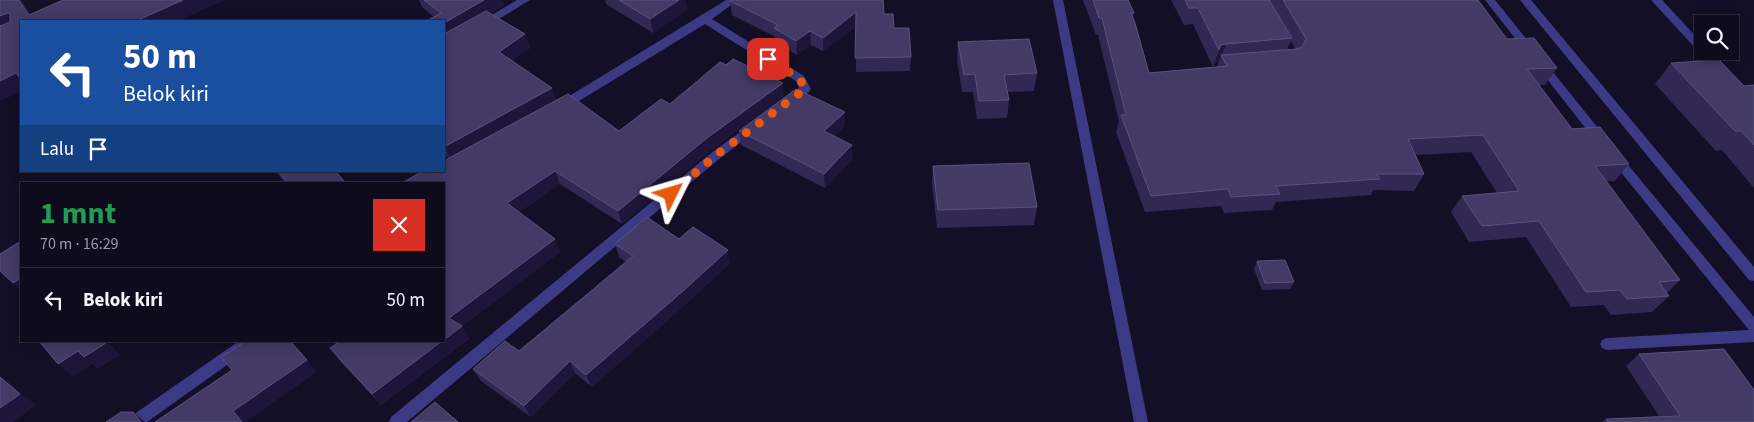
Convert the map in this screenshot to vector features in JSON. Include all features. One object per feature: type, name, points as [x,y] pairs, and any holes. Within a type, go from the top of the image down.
[{"type":"street","points":[[476,28],[525,0]]},
{"type":"street","points":[[551,113],[705,20],[733,0]]},
{"type":"street","points":[[1058,0],[1141,422]]},
{"type":"street","points":[[1490,0],[1754,327]]},
{"type":"street","points":[[1525,0],[1754,276]]},
{"type":"street","points":[[1656,0],[1694,40]]},
{"type":"street","points":[[705,20],[800,79],[805,89],[778,109]]},
{"type":"street","points":[[1712,60],[1735,84]]},
{"type":"street","points":[[396,422],[715,156],[762,120]]},
{"type":"street","points":[[1607,344],[1754,336]]},
{"type":"street","points":[[135,422],[249,342]]},
{"type":"building","points":[[0,0],[19,0],[29,15],[63,0],[183,0],[138,20],[20,20],[20,78],[16,73],[0,81],[0,26],[10,22],[10,14],[0,16]]},
{"type":"building","points":[[424,0],[484,0],[445,22],[445,20],[428,20],[441,13]]},
{"type":"building","points":[[619,0],[679,0],[650,19]]},
{"type":"building","points":[[883,0],[884,14],[893,14],[894,28],[909,28],[911,57],[855,58],[856,12],[823,38],[810,31],[796,41],[774,28],[778,25],[730,1]]},
{"type":"building","points":[[1093,0],[1128,0],[1134,13],[1131,13],[1149,73],[1227,66],[1221,55],[1302,47],[1306,39],[1283,0],[1478,0],[1507,39],[1534,38],[1557,68],[1527,69],[1572,129],[1600,127],[1629,164],[1595,166],[1680,280],[1659,282],[1669,296],[1627,299],[1620,290],[1586,292],[1539,221],[1482,226],[1462,196],[1519,191],[1483,135],[1408,139],[1424,174],[1377,174],[1380,179],[1276,186],[1280,194],[1231,197],[1228,189],[1151,196],[1121,115],[1126,115],[1102,18],[1099,18]]},
{"type":"building","points":[[1185,0],[1269,0],[1292,38],[1226,44],[1221,45],[1219,50],[1198,8],[1189,8]]},
{"type":"building","points":[[486,11],[525,34],[499,52],[552,88],[445,146],[445,33]]},
{"type":"building","points":[[1029,39],[1037,73],[1004,75],[1009,100],[979,101],[975,74],[964,75],[958,42]]},
{"type":"building","points":[[733,59],[783,83],[707,138],[618,211],[555,171],[507,203],[555,239],[449,318],[462,326],[445,339],[445,182],[403,182],[419,173],[445,172],[445,161],[449,158],[568,94],[619,131],[661,99],[670,104],[720,62],[726,65]]},
{"type":"building","points":[[1719,60],[1744,86],[1754,85],[1754,145],[1741,131],[1735,131],[1671,63]]},
{"type":"building","points":[[796,89],[845,112],[824,131],[852,145],[824,174],[739,131]]},
{"type":"building","points":[[1029,163],[1037,207],[938,210],[933,166]]},
{"type":"building","points":[[279,172],[336,172],[345,182],[287,182]]},
{"type":"building","points":[[647,217],[679,239],[693,227],[728,250],[586,375],[570,361],[524,406],[473,369],[505,341],[519,351],[633,256],[615,244]]},
{"type":"building","points":[[20,242],[20,279],[13,283],[0,271],[0,254]]},
{"type":"building","points":[[1285,260],[1294,282],[1265,283],[1257,261]]},
{"type":"building","points":[[40,342],[106,343],[84,357],[78,351],[58,364]]},
{"type":"building","points":[[244,342],[291,342],[307,360],[233,411],[242,422],[155,422],[232,370],[221,357]]},
{"type":"building","points":[[339,342],[441,342],[372,394],[330,348]]},
{"type":"building","points":[[1724,349],[1754,390],[1754,422],[1608,422],[1606,419],[1680,416],[1639,354]]},
{"type":"building","points":[[0,377],[20,394],[0,408]]},
{"type":"building","points":[[435,402],[458,422],[411,422]]},
{"type":"building","points":[[121,412],[133,412],[141,422],[106,422]]},
{"type":"route","points":[[671,194],[715,156],[805,89],[800,79],[768,59]]}]
